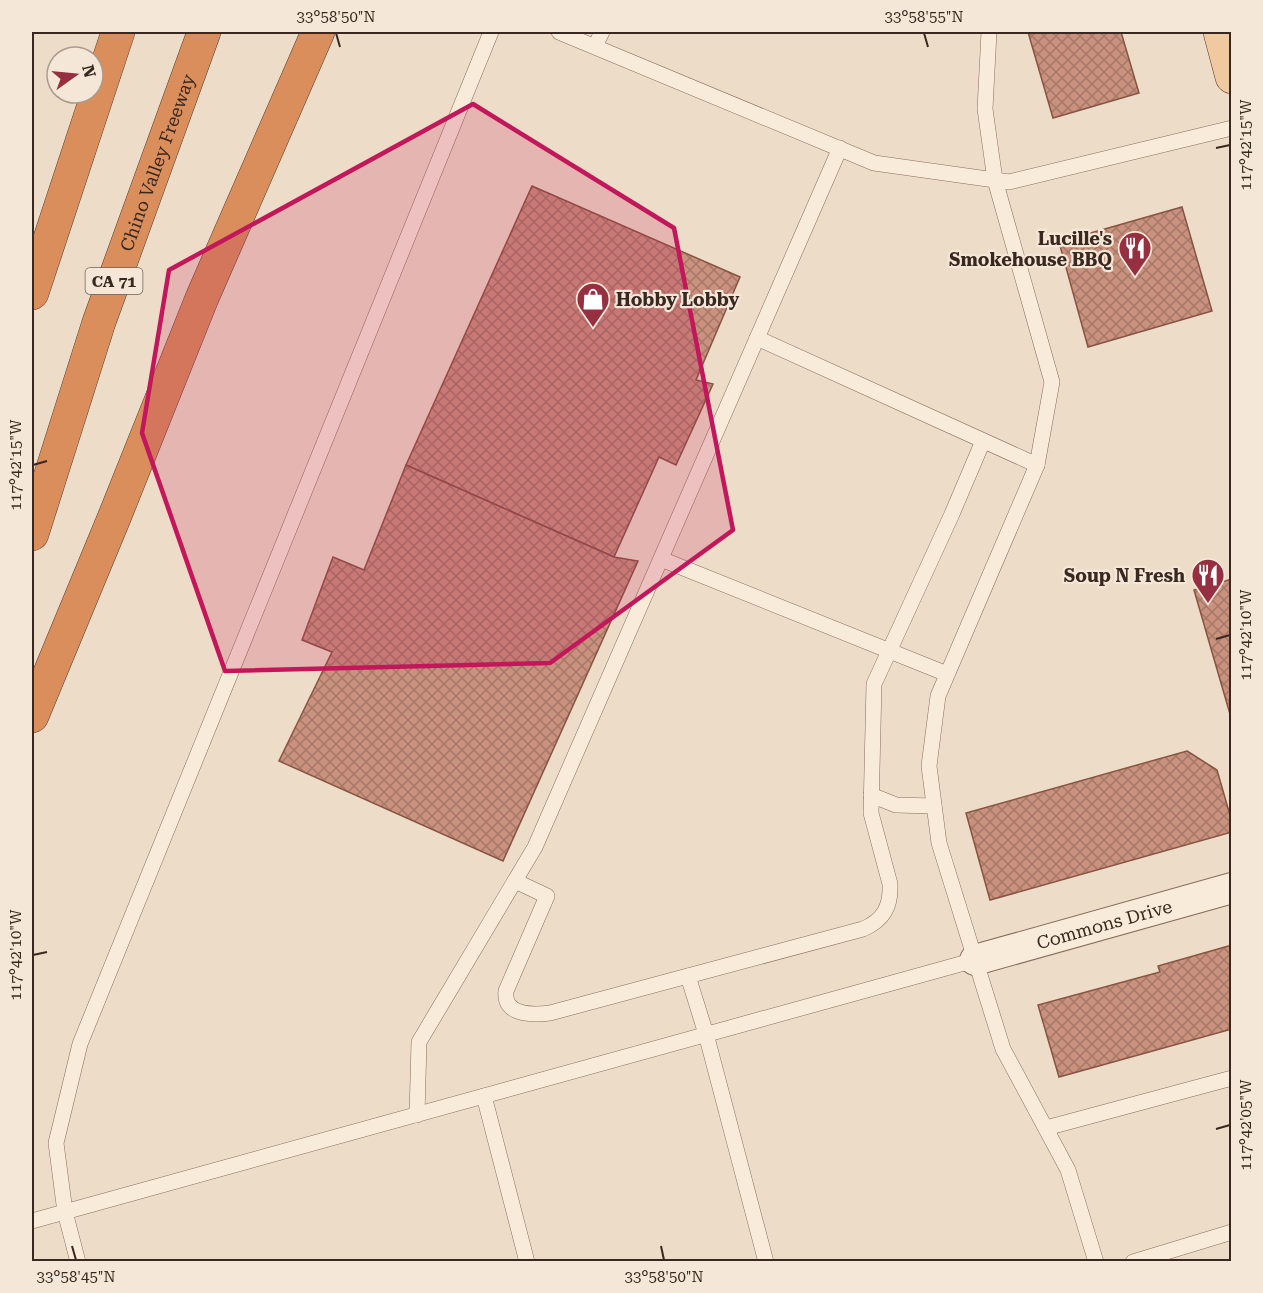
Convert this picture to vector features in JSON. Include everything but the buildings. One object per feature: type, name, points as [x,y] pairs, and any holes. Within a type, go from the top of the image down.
[{"type":"highway","points":[[32,293],[118,32]]},
{"type":"highway","name":"Chino Valley Freeway","points":[[32,534],[99,322],[204,32]]},
{"type":"highway","points":[[32,716],[202,298],[318,32]]},
{"type":"main road","points":[[1220,32],[1232,77]]},
{"type":"street","name":"Commons Drive","points":[[975,960],[1232,888]]},
{"type":"lane","points":[[78,1262],[64,1212],[56,1143],[80,1044],[491,32]]},
{"type":"lane","points":[[559,32],[874,163],[1009,182],[1232,128]]},
{"type":"lane","points":[[595,46],[602,32]]},
{"type":"lane","points":[[989,32],[985,109],[995,180],[1052,382],[1037,465],[938,696],[929,766],[939,843],[1003,1049],[1068,1170],[1096,1262]]},
{"type":"lane","points":[[417,1115],[419,1042],[535,847],[840,148]]},
{"type":"lane","points":[[757,338],[1037,465]]},
{"type":"lane","points":[[515,881],[547,896],[506,991],[507,1004],[511,1008],[520,1013],[536,1015],[863,929],[881,918],[887,909],[890,884],[871,813],[874,684],[983,441]]},
{"type":"lane","points":[[661,559],[947,674]]},
{"type":"lane","points":[[871,795],[896,805],[934,806]]},
{"type":"lane","points":[[32,1221],[975,960]]},
{"type":"lane","points":[[688,976],[706,1034],[766,1262]]},
{"type":"lane","points":[[1046,1128],[1232,1078]]},
{"type":"lane","points":[[484,1096],[527,1262]]},
{"type":"lane","points":[[1132,1262],[1232,1232]]},
{"type":"highlighted area","points":[[473,104],[674,228],[733,530],[550,663],[225,671],[142,433],[169,270]]},
{"type":"place","name":"Lucille's Smokehouse BBQ","points":[[1135,277]]},
{"type":"place","name":"Hobby Lobby","points":[[593,328]]},
{"type":"place","name":"Soup N Fresh","points":[[1208,604]]}]
